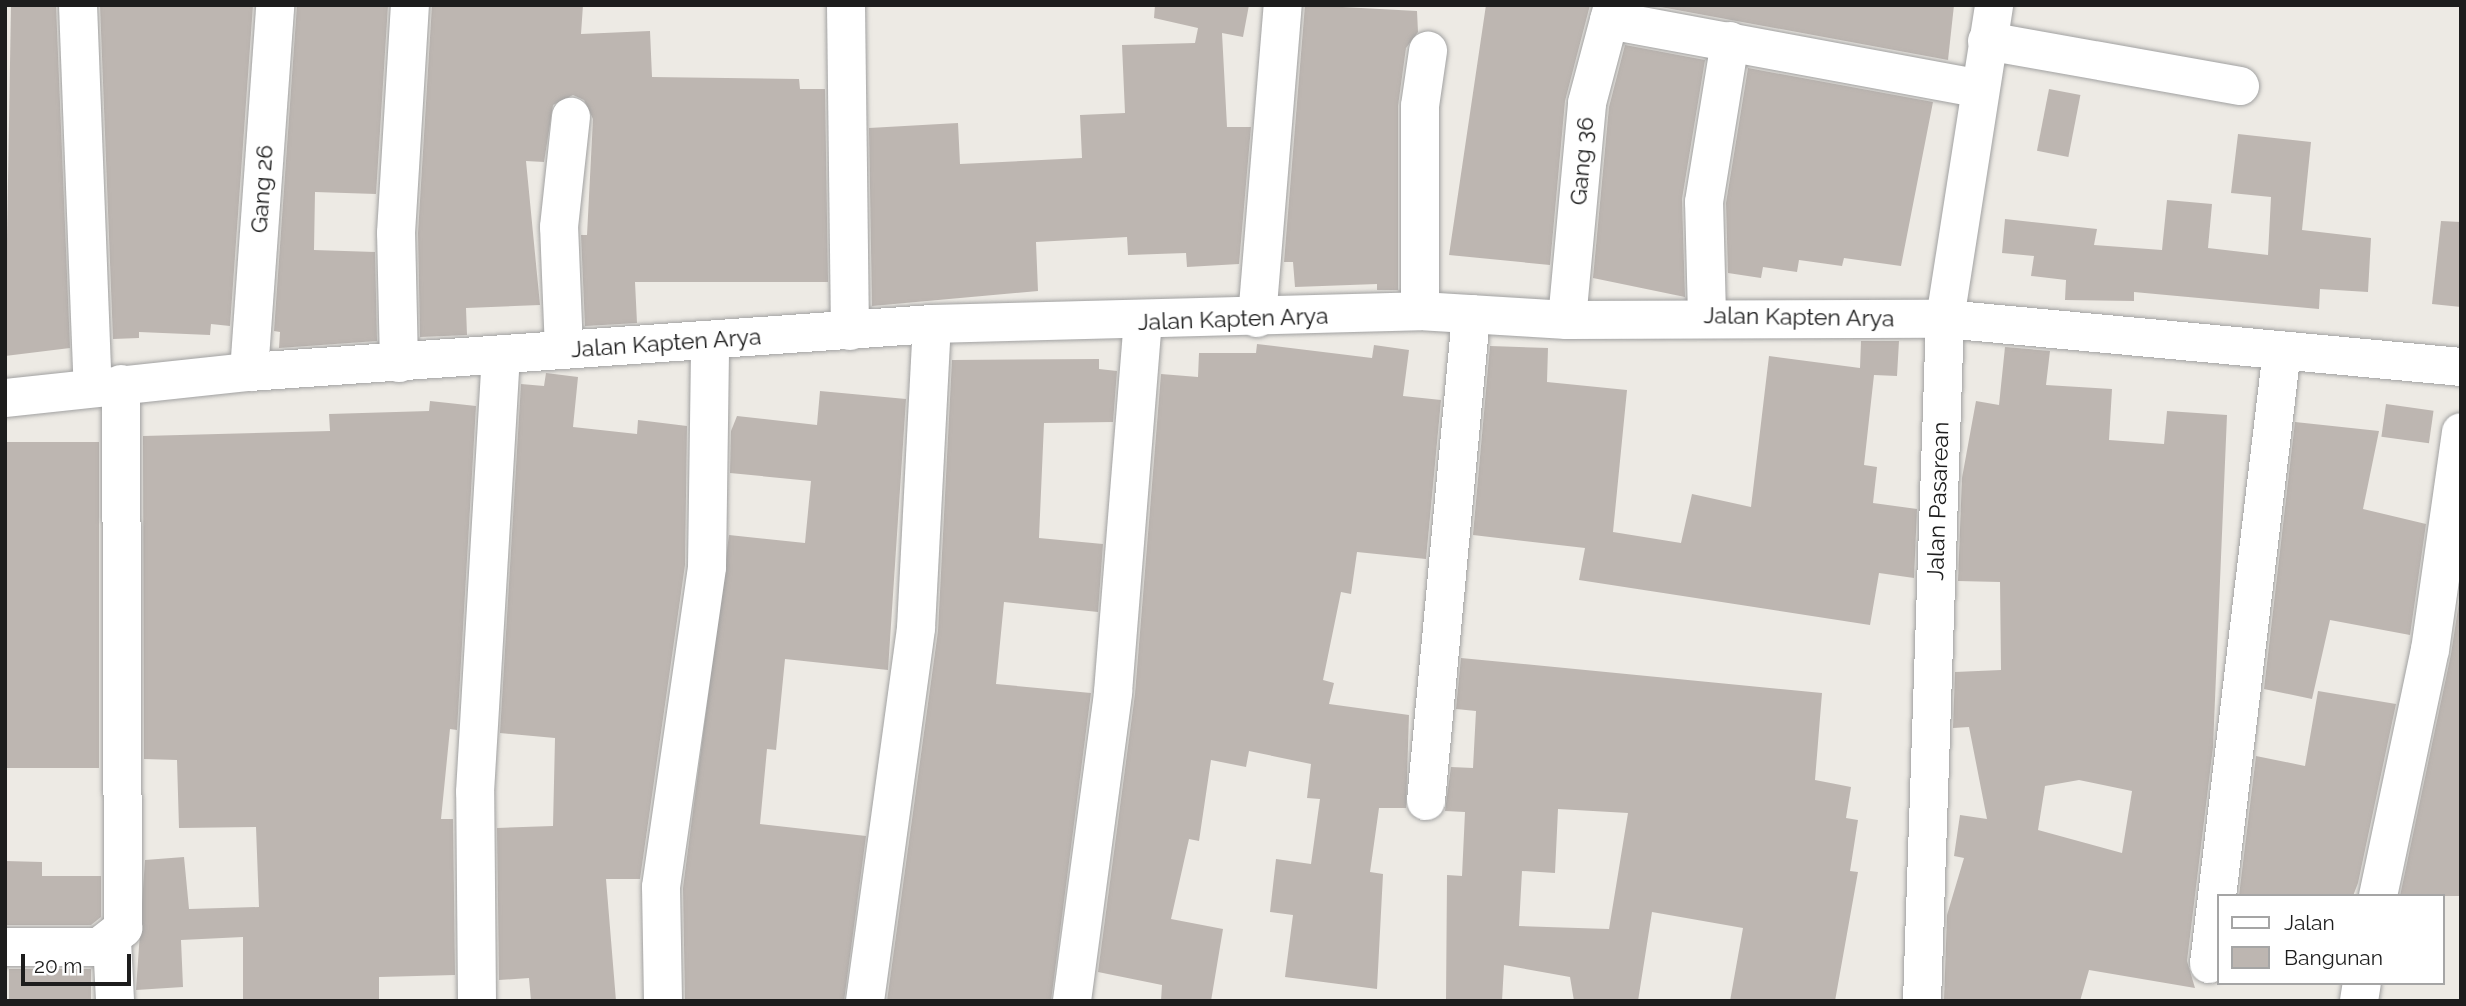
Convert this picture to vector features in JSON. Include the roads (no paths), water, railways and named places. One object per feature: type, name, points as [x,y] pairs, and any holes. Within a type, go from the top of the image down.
[{"type":"street","points":[[5,947],[99,947],[112,941],[123,928],[127,745],[107,386],[78,5]]},
{"type":"street","name":"Gang 26","points":[[249,372],[275,5]]},
{"type":"street","points":[[399,363],[396,233],[410,5]]},
{"type":"street","points":[[846,5],[850,331]]},
{"type":"street","points":[[1257,318],[1283,5]]},
{"type":"street","points":[[1611,12],[1730,41],[1977,88]]},
{"type":"street","name":"Gang 36","points":[[1567,320],[1587,103],[1611,12]]},
{"type":"street","points":[[1990,23],[2240,86]]},
{"type":"street","name":"Jalan Pasarean","points":[[1922,1001],[1945,319],[1977,88],[1990,23]]},
{"type":"street","points":[[1707,315],[1704,202],[1730,41]]},
{"type":"street","points":[[1420,311],[1420,118],[1428,51]]},
{"type":"street","points":[[564,350],[559,227],[571,117]]},
{"type":"street","name":"Jalan Kapten Arya","points":[[5,398],[249,372],[501,358],[564,350],[932,324],[1143,323],[1420,311],[1567,320],[1707,315],[1945,319],[2461,367]]},
{"type":"street","points":[[1426,801],[1471,314]]},
{"type":"street","points":[[1072,1001],[1113,692],[1143,323]]},
{"type":"street","points":[[865,1001],[916,628],[932,324]]},
{"type":"street","points":[[663,1001],[663,874],[707,567],[710,340]]},
{"type":"street","points":[[2209,964],[2282,350]]},
{"type":"street","points":[[477,1001],[475,792],[501,358]]},
{"type":"street","points":[[2378,894],[2430,650],[2461,432]]},
{"type":"street","points":[[112,941],[115,1001]]}]
